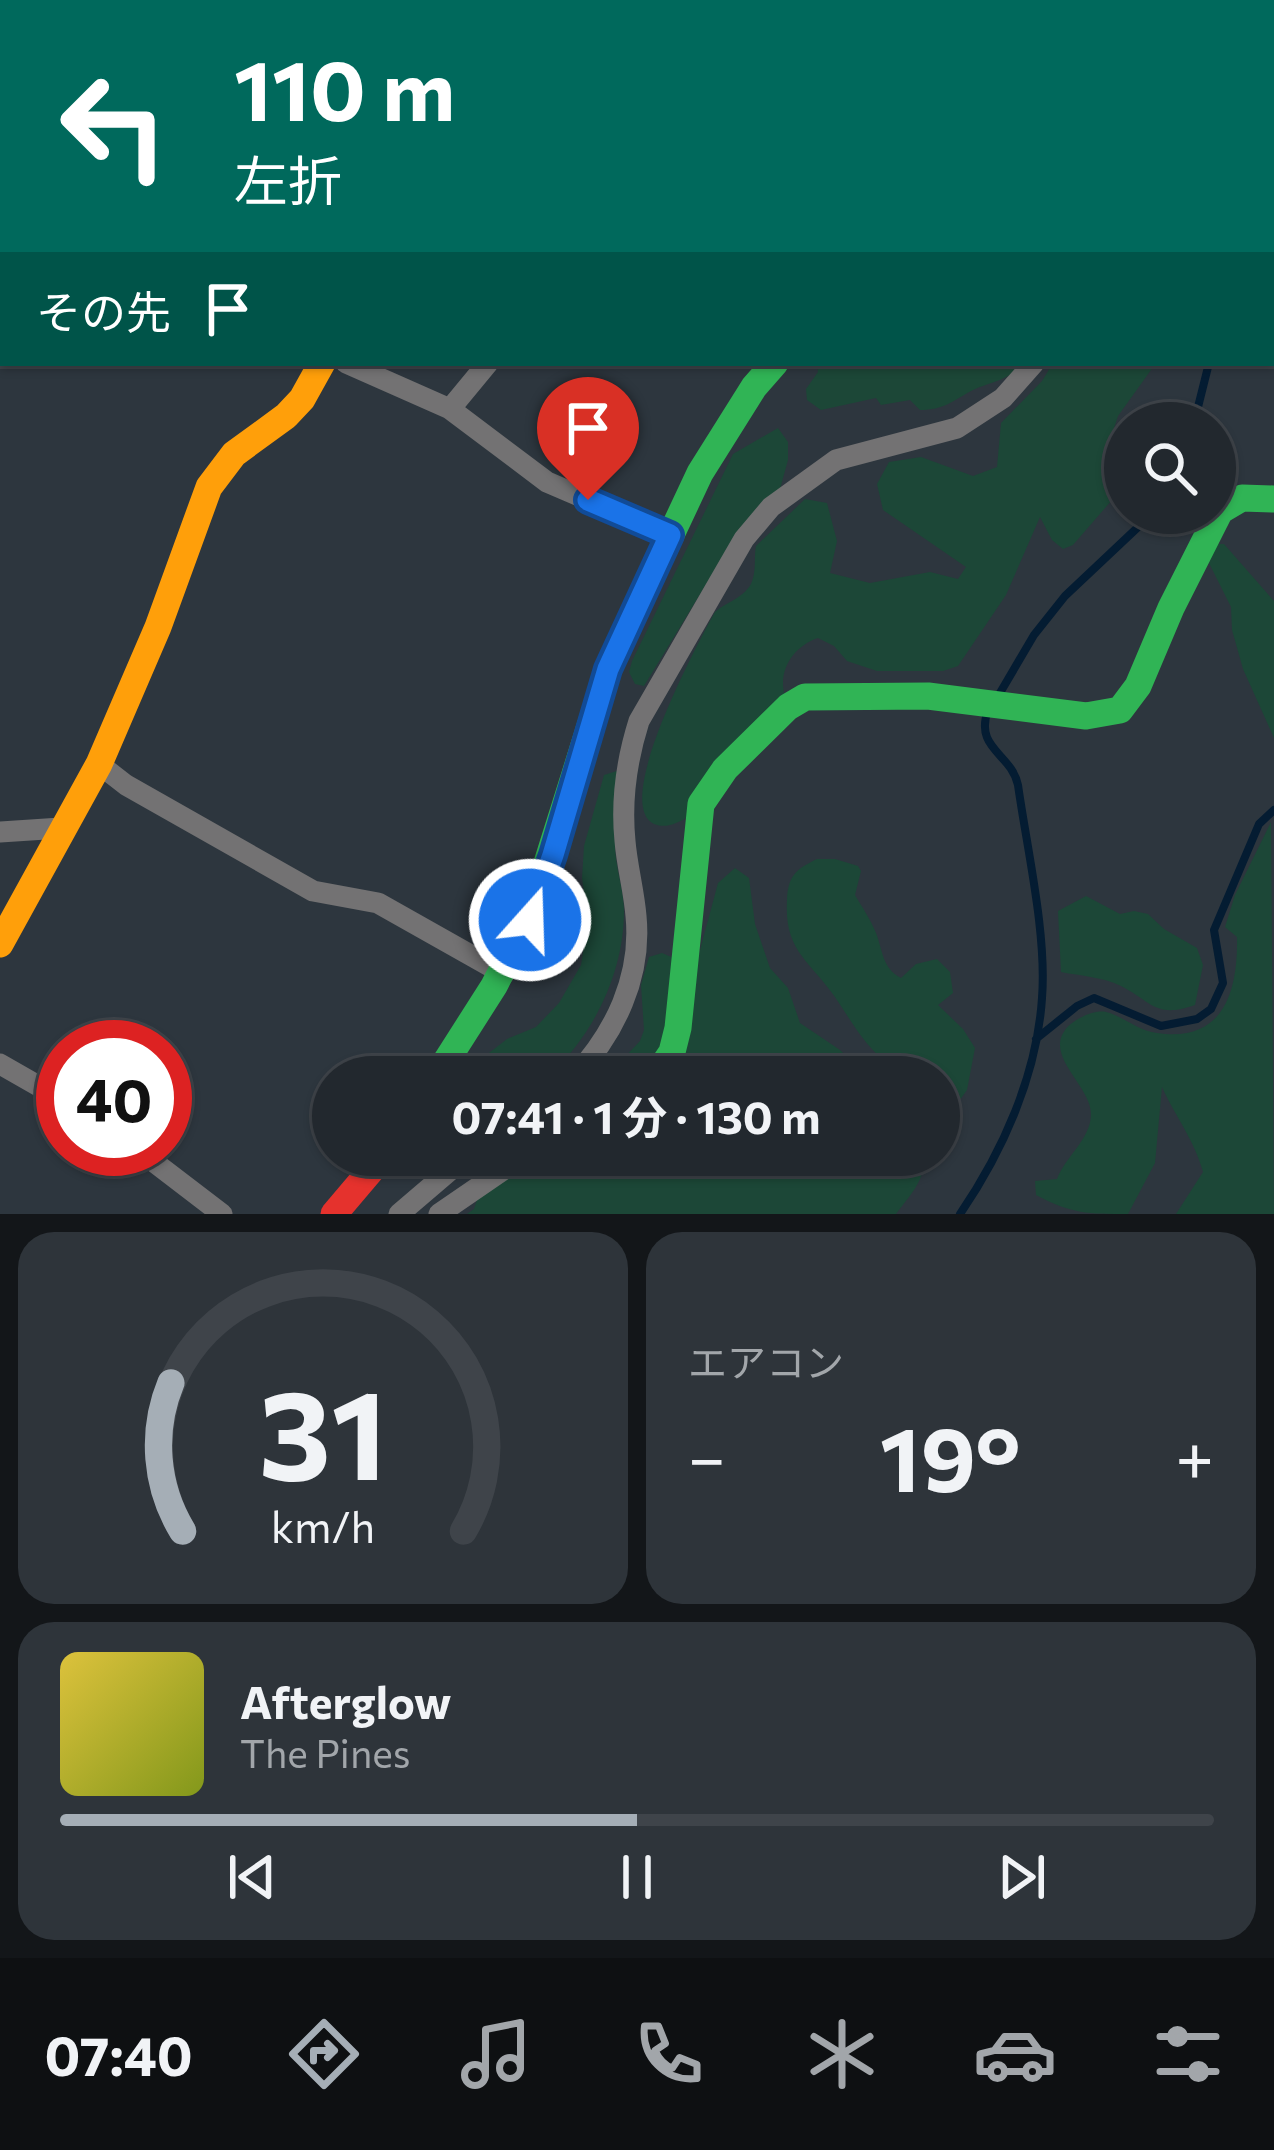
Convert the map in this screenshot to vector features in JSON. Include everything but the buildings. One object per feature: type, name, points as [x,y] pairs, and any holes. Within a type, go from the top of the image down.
[{"type":"street","points":[[0,944],[99,764],[158,627],[209,487],[234,454],[302,399],[320,366]]},
{"type":"street","points":[[353,366],[450,409],[547,482],[670,535]]},
{"type":"street","points":[[450,409],[486,366]]},
{"type":"street","points":[[450,1056],[504,974],[542,890],[608,669],[670,535],[726,427],[773,366]]},
{"type":"street","points":[[590,1056],[614,1024],[632,970],[636,916],[624,839],[630,750],[639,721],[744,539],[786,494],[836,460],[957,428],[1003,398],[1031,366]]},
{"type":"street","points":[[669,1056],[678,1028],[697,826],[711,785],[788,707],[805,697],[928,696],[1085,716],[1120,710],[1138,686],[1220,511],[1242,498],[1274,499]]},
{"type":"street","points":[[99,764],[126,785],[313,891],[378,903],[504,974]]},
{"type":"street","points":[[0,832],[61,828]]},
{"type":"street","points":[[0,1064],[36,1085]]},
{"type":"street","points":[[172,1176],[222,1214]]},
{"type":"street","points":[[334,1214],[366,1176]]},
{"type":"street","points":[[400,1214],[444,1176]]},
{"type":"street","points":[[439,1214],[494,1176]]},
{"type":"green space","points":[[817,366],[1019,366],[948,404],[920,410],[910,400],[881,405],[876,398],[821,410],[807,400],[806,389]]},
{"type":"green space","points":[[1051,366],[1154,366],[1128,402],[1104,402],[1104,509],[1073,545],[1063,549],[1052,540],[1040,517],[1006,595],[958,666],[943,671],[877,671],[847,661],[834,646],[818,638],[790,660],[783,677],[785,696],[688,817],[668,826],[654,824],[644,810],[643,787],[662,722],[715,612],[751,584],[756,546],[805,499],[827,503],[837,541],[830,573],[870,583],[930,572],[958,579],[966,567],[883,510],[877,484],[889,462],[921,457],[973,476],[997,467],[1001,423]]},
{"type":"green space","points":[[778,428],[788,442],[780,489],[735,537],[644,686],[635,684],[629,672],[632,661],[733,454]]},
{"type":"green space","points":[[1217,544],[1224,544],[1274,601],[1274,738],[1243,669],[1231,607],[1209,563]]},
{"type":"green space","points":[[620,770],[615,836],[624,903],[623,934],[603,1002],[568,1056],[485,1056],[507,1039],[536,1027],[559,1003],[581,965],[588,921],[582,878],[584,846],[604,775]]},
{"type":"green space","points":[[1271,822],[1274,1214],[1176,1214],[1203,1172],[1162,1087],[1155,1163],[1128,1214],[1080,1212],[1036,1195],[1035,1181],[1057,1179],[1090,1123],[1089,1103],[1061,1051],[1065,1030],[1084,1016],[1101,1012],[1157,1033],[1180,1034],[1212,1021],[1230,994],[1237,957],[1237,937],[1225,927],[1235,895]]},
{"type":"green space","points":[[817,859],[858,866],[855,895],[895,974],[901,978],[916,964],[937,959],[950,972],[953,993],[938,1005],[975,1048],[967,1090],[960,1100],[960,1056],[879,1056],[800,954],[787,917],[789,885],[799,870]]},
{"type":"green space","points":[[735,868],[749,878],[755,924],[770,968],[788,988],[800,1023],[846,1056],[672,1056],[718,883]]},
{"type":"green space","points":[[1086,896],[1120,914],[1148,914],[1197,948],[1203,965],[1195,1005],[1163,1009],[1114,983],[1061,972],[1058,911]]},
{"type":"green space","points":[[662,953],[676,959],[669,1041],[659,1056],[626,1056],[644,1030],[641,985],[649,957]]},
{"type":"green space","points":[[508,1176],[920,1176],[896,1214],[467,1214],[479,1194]]},
{"type":"waterway","points":[[1199,402],[1208,366]]},
{"type":"waterway","points":[[997,698],[1034,635],[1065,596],[1131,534]]},
{"type":"waterway","points":[[960,1214],[1015,1111],[1033,1055],[1042,998],[1039,919],[1018,785],[989,742],[988,710]]},
{"type":"waterway","points":[[1036,1039],[1094,998],[1161,1026],[1197,1019],[1211,1009],[1223,983],[1214,930],[1259,824],[1274,810]]},
{"type":"traffic: fast","points":[[449,1056],[494,986],[531,914],[608,669],[700,473],[772,366]]},
{"type":"traffic: fast","points":[[669,1056],[678,1028],[701,804],[725,769],[788,707],[805,697],[928,696],[1086,716],[1120,710],[1138,686],[1220,511],[1242,498],[1274,499]]},
{"type":"traffic: slow","points":[[0,944],[99,764],[158,627],[209,487],[234,454],[302,399],[320,366]]},
{"type":"traffic: jam","points":[[334,1214],[366,1176]]},
{"type":"route","points":[[530,920],[608,669],[670,535],[588,500]]}]
